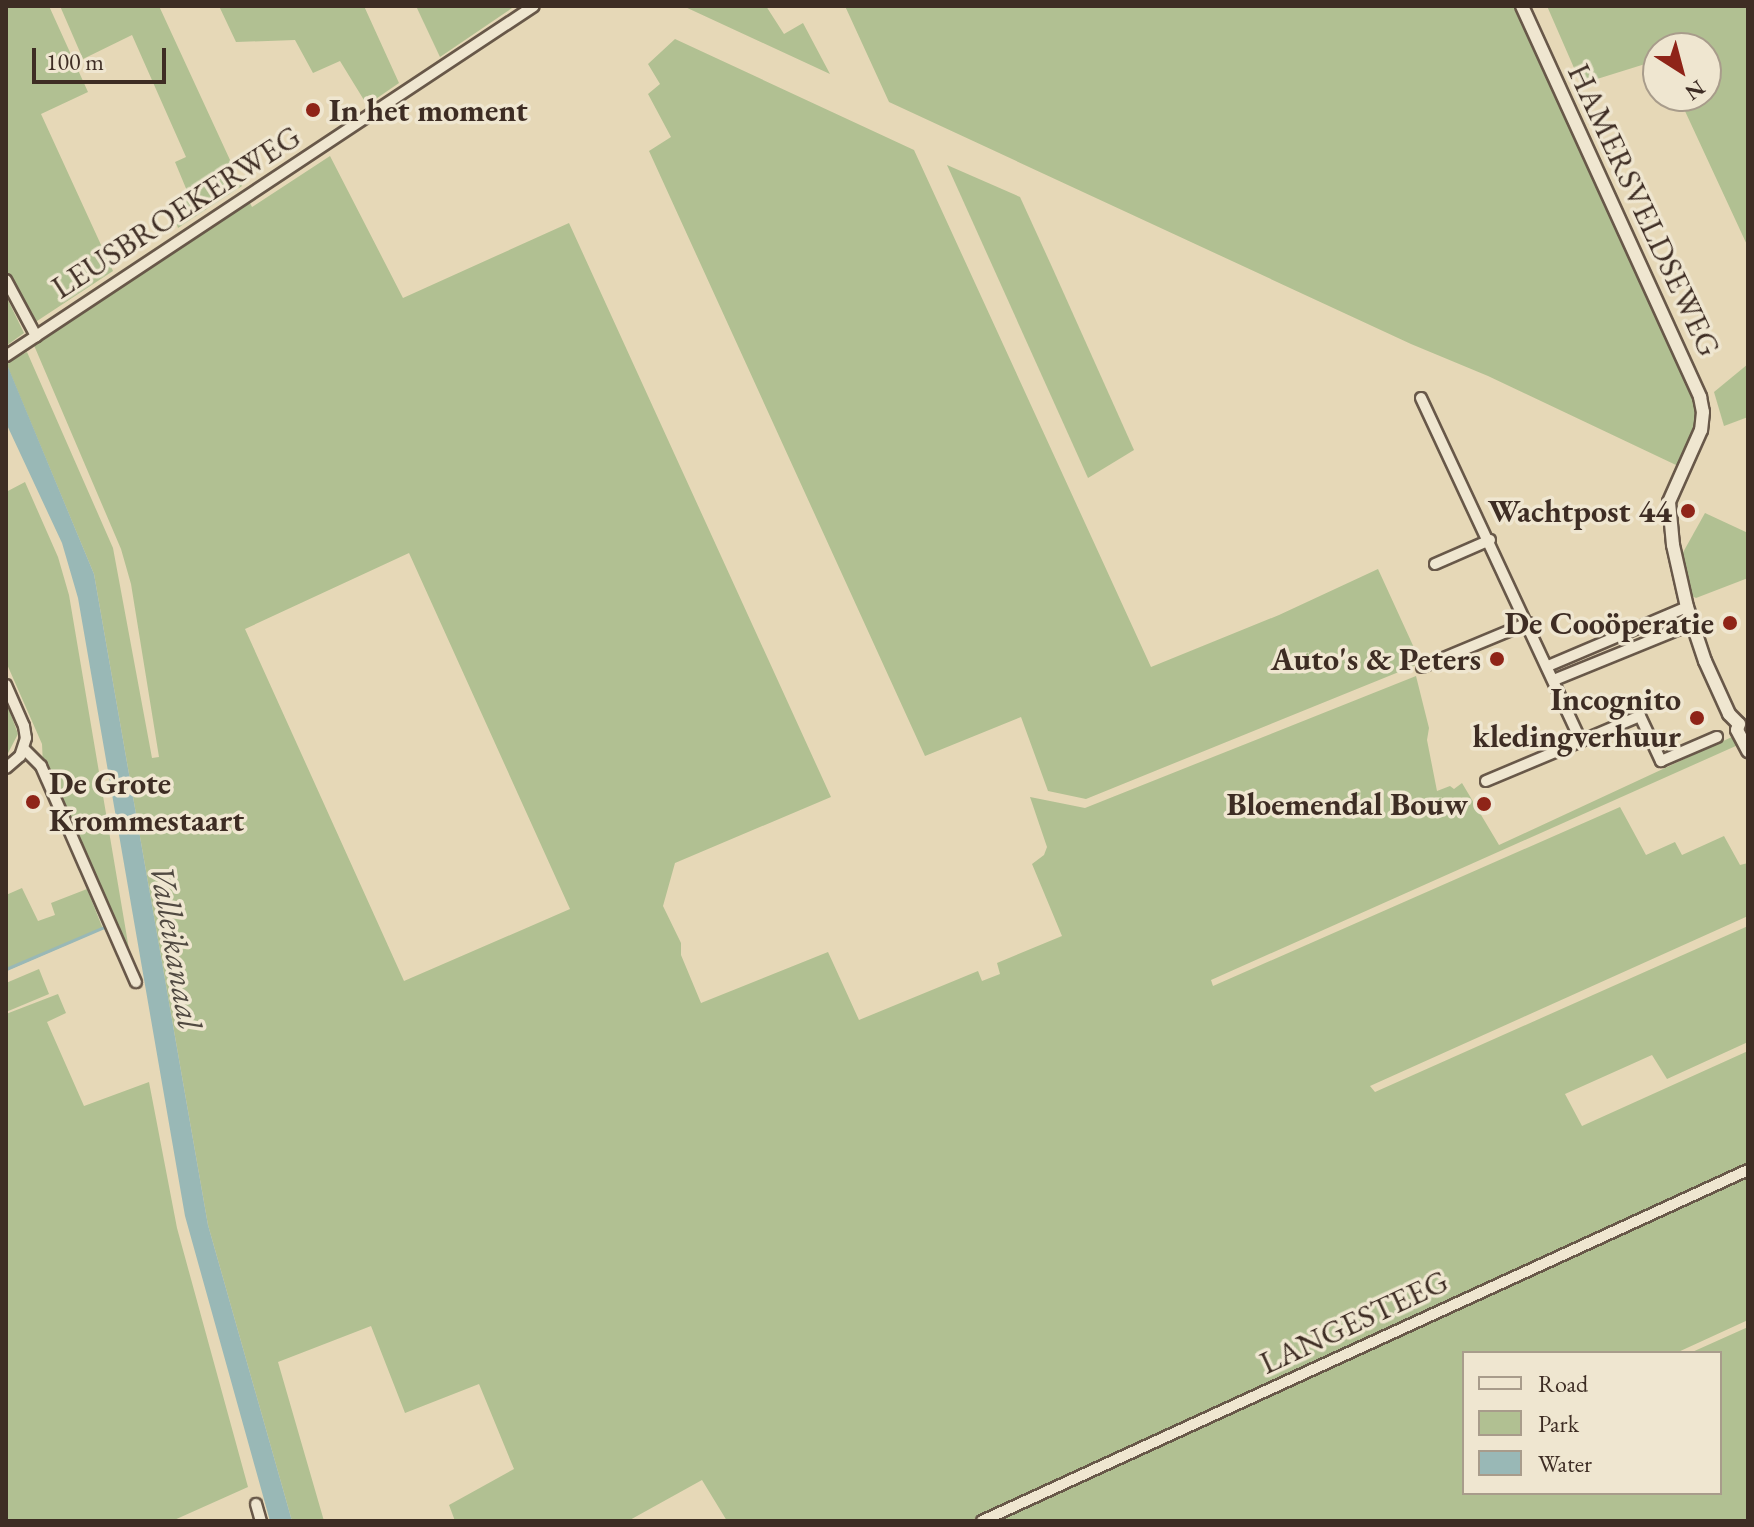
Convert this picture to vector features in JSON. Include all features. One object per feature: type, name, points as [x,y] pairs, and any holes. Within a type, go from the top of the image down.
[{"type":"street","name":"LEUSBROEKERWEG","points":[[6,355],[534,6]]},
{"type":"street","name":"HAMERSVELDSEWEG","points":[[1522,6],[1700,397],[1703,412],[1701,430],[1669,502],[1675,562],[1692,624],[1731,718],[1744,723],[1737,730],[1748,751]]},
{"type":"street","points":[[6,280],[36,336]]},
{"type":"street","points":[[1421,398],[1490,540],[1581,741]]},
{"type":"street","points":[[1435,564],[1490,540]]},
{"type":"street","points":[[1548,666],[1687,607]]},
{"type":"street","points":[[1422,667],[1528,623]]},
{"type":"street","points":[[1554,680],[1692,624]]},
{"type":"street","points":[[6,685],[24,726],[24,749],[6,768]]},
{"type":"street","points":[[1486,781],[1640,716],[1661,761],[1717,737]]},
{"type":"street","points":[[24,749],[41,766],[136,979]]},
{"type":"street","name":"LANGESTEEG","points":[[982,1521],[1748,1170]]},
{"type":"street","points":[[256,1504],[261,1521]]},
{"type":"green space","points":[[6,6],[49,6],[88,92],[41,114],[113,271],[34,323],[6,271]]},
{"type":"green space","points":[[60,6],[159,6],[242,186],[178,228],[171,206],[190,198],[175,162],[186,157],[132,35],[83,59]]},
{"type":"green space","points":[[219,6],[364,6],[399,83],[367,105],[340,61],[313,73],[295,40],[236,42]]},
{"type":"green space","points":[[416,6],[515,6],[440,57]]},
{"type":"green space","points":[[683,6],[766,6],[784,34],[803,23],[830,74]]},
{"type":"green space","points":[[845,6],[1516,6],[1694,391],[1697,411],[1694,434],[1678,471],[1676,465],[1488,376],[1411,344],[889,102]]},
{"type":"green space","points":[[1547,6],[1748,6],[1748,247],[1685,112],[1722,112],[1722,32],[1642,32],[1642,65],[1581,84]]},
{"type":"green space","points":[[675,39],[914,150],[1151,667],[1279,615],[1378,569],[1421,663],[1086,799],[1048,791],[1021,717],[925,756],[649,151],[671,137],[648,94],[660,84],[648,64]]},
{"type":"green space","points":[[330,156],[403,298],[569,223],[831,797],[675,863],[663,906],[681,943],[681,955],[701,1003],[828,952],[859,1020],[978,971],[982,981],[1000,974],[997,963],[1062,936],[1032,864],[1044,855],[1047,847],[1030,797],[1085,808],[1416,676],[1429,728],[1427,740],[1437,791],[1450,786],[1454,789],[1462,783],[1499,845],[1734,736],[1738,745],[1211,980],[1213,986],[1620,807],[1646,855],[1675,842],[1682,855],[1724,836],[1740,865],[1748,863],[1748,916],[1370,1086],[1375,1092],[1748,926],[1748,1042],[1667,1079],[1652,1055],[1565,1094],[1582,1126],[1748,1051],[1748,1165],[969,1521],[727,1521],[702,1480],[628,1521],[455,1521],[449,1505],[514,1469],[479,1384],[405,1413],[371,1326],[278,1362],[324,1521],[292,1521],[208,1225],[94,574],[6,363],[27,352],[113,548],[152,758],[159,757],[131,584],[121,549],[33,343],[249,201],[252,207]],"holes":[[[409,553],[570,909],[404,981],[245,629]]]},
{"type":"green space","points":[[947,165],[1020,197],[1052,267],[1134,450],[1088,478]]},
{"type":"green space","points":[[6,296],[24,333],[6,346]]},
{"type":"green space","points":[[1748,364],[1748,417],[1724,426],[1714,392]]},
{"type":"green space","points":[[25,482],[58,557],[69,595],[132,967],[43,765],[42,744],[6,662],[6,492]]},
{"type":"green space","points":[[1705,513],[1748,533],[1748,578],[1696,598],[1690,595],[1681,556]]},
{"type":"green space","points":[[6,701],[18,734],[6,757]]},
{"type":"green space","points":[[22,888],[38,921],[55,915],[51,903],[87,889],[103,929],[6,971],[6,895]]},
{"type":"green space","points":[[39,969],[49,994],[6,1012],[6,983]]},
{"type":"green space","points":[[58,994],[66,1013],[47,1022],[84,1106],[149,1082],[177,1228],[248,1487],[172,1521],[6,1521],[6,1014]]},
{"type":"green space","points":[[1748,1175],[1748,1320],[1680,1351],[1462,1351],[1462,1495],[1722,1495],[1722,1351],[1694,1351],[1748,1327],[1748,1521],[991,1521]]},
{"type":"water","points":[[6,362],[94,574],[208,1225],[292,1521],[270,1521],[185,1216],[78,598],[62,543],[6,423]]},
{"type":"waterway","points":[[64,832],[106,930]]},
{"type":"waterway","points":[[6,969],[104,927]]},
{"type":"place","name":"In het moment","points":[[313,110]]},
{"type":"place","name":"Wachtpost 44","points":[[1688,511]]},
{"type":"place","name":"De Cooöperatie","points":[[1730,623]]},
{"type":"place","name":"Auto's & Peters","points":[[1497,659]]},
{"type":"place","name":"Incognito kledingverhuur","points":[[1697,718]]},
{"type":"place","name":"De Grote Krommestaart","points":[[33,802]]},
{"type":"place","name":"Bloemendal Bouw","points":[[1484,804]]},
{"type":"water label","name":"Valleikanaal","points":[[176,947]]}]
